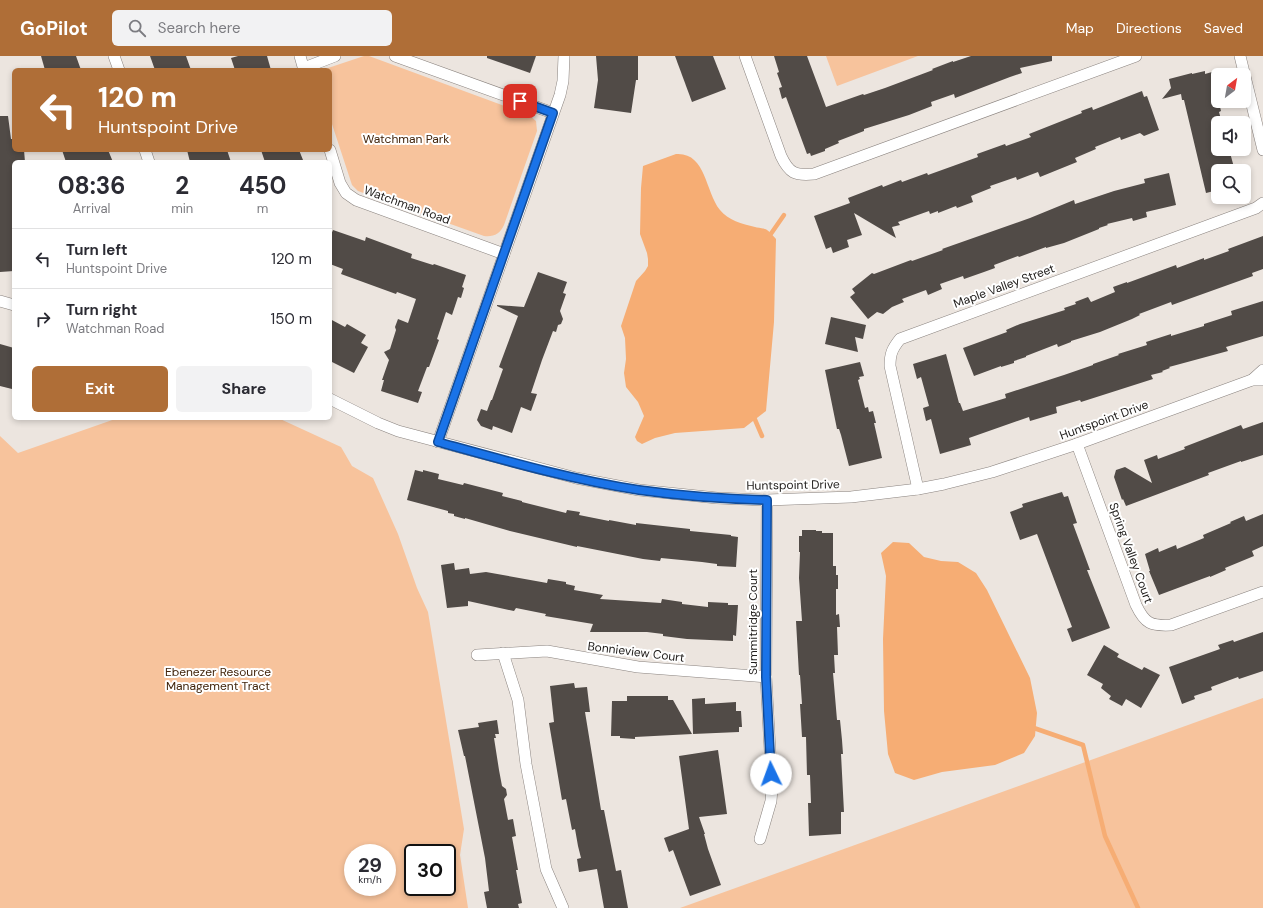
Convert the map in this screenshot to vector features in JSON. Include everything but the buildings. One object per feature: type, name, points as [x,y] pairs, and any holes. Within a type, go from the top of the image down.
[{"type":"street","points":[[114,56],[118,68]]},
{"type":"street","points":[[300,56],[304,68]]},
{"type":"street","points":[[306,68],[335,56]]},
{"type":"street","points":[[395,56],[553,113]]},
{"type":"street","points":[[438,442],[560,95],[563,81],[564,56]]},
{"type":"street","points":[[745,56],[786,167],[796,173],[805,175],[814,174],[1136,56]]},
{"type":"street","points":[[1240,56],[1263,150]]},
{"type":"street","name":"Watchman Road","points":[[331,152],[340,183],[346,193],[356,200],[504,254]]},
{"type":"street","name":"Maple Valley Street","points":[[918,489],[890,366],[890,356],[894,346],[900,339],[1256,208],[1263,203]]},
{"type":"street","points":[[0,301],[12,304]]},
{"type":"street","name":"Huntspoint Drive","points":[[332,400],[378,423],[398,431],[576,478],[626,488],[717,498],[767,500],[851,497],[918,489],[992,472],[1077,444],[1258,380],[1263,370]]},
{"type":"street","name":"Spring Valley Court","points":[[1077,444],[1136,605],[1142,617],[1150,623],[1160,626],[1171,625],[1263,592]]},
{"type":"street","name":"Summitridge Court","points":[[760,839],[771,801],[772,788],[766,677],[767,500]]},
{"type":"street","name":"Bonnieview Court","points":[[477,655],[547,651],[638,667],[766,677]]},
{"type":"street","points":[[503,653],[518,700],[526,764],[546,869],[563,908]]},
{"type":"green space","name":"Watchman Park","points":[[364,56],[369,56],[529,115],[536,121],[537,131],[501,231],[491,236],[484,236],[358,191],[352,185],[332,124],[332,68],[328,68]]},
{"type":"green space","points":[[826,56],[918,56],[837,86]]},
{"type":"green space","name":"Ebenezer Resource Management Tract","points":[[112,420],[282,420],[341,447],[352,466],[373,478],[398,534],[417,588],[428,612],[464,829],[460,855],[468,908],[0,908],[0,436],[18,453]]},
{"type":"green space","points":[[1263,698],[1263,908],[680,908]]},
{"type":"shaded area","points":[[676,154],[686,155],[693,159],[699,166],[704,174],[715,202],[723,213],[740,223],[766,229],[776,239],[774,322],[766,411],[744,428],[675,433],[655,438],[642,444],[637,441],[635,437],[644,416],[638,402],[626,387],[624,373],[626,359],[625,338],[621,326],[636,281],[648,266],[647,253],[640,234],[643,166]]},
{"type":"shaded area","points":[[893,542],[909,543],[924,557],[941,561],[958,562],[976,573],[987,590],[1030,678],[1037,713],[1035,736],[1024,753],[995,765],[942,772],[914,780],[895,773],[888,754],[884,711],[883,639],[886,576],[881,553]]},
{"type":"waterway","points":[[768,238],[784,215]]},
{"type":"waterway","points":[[753,415],[762,436]]},
{"type":"waterway","points":[[1031,727],[1083,745],[1105,836],[1138,908]]},
{"type":"route","points":[[520,101],[553,113],[444,420],[438,442],[576,478],[639,490],[717,498],[767,500],[766,677],[771,774]]}]
